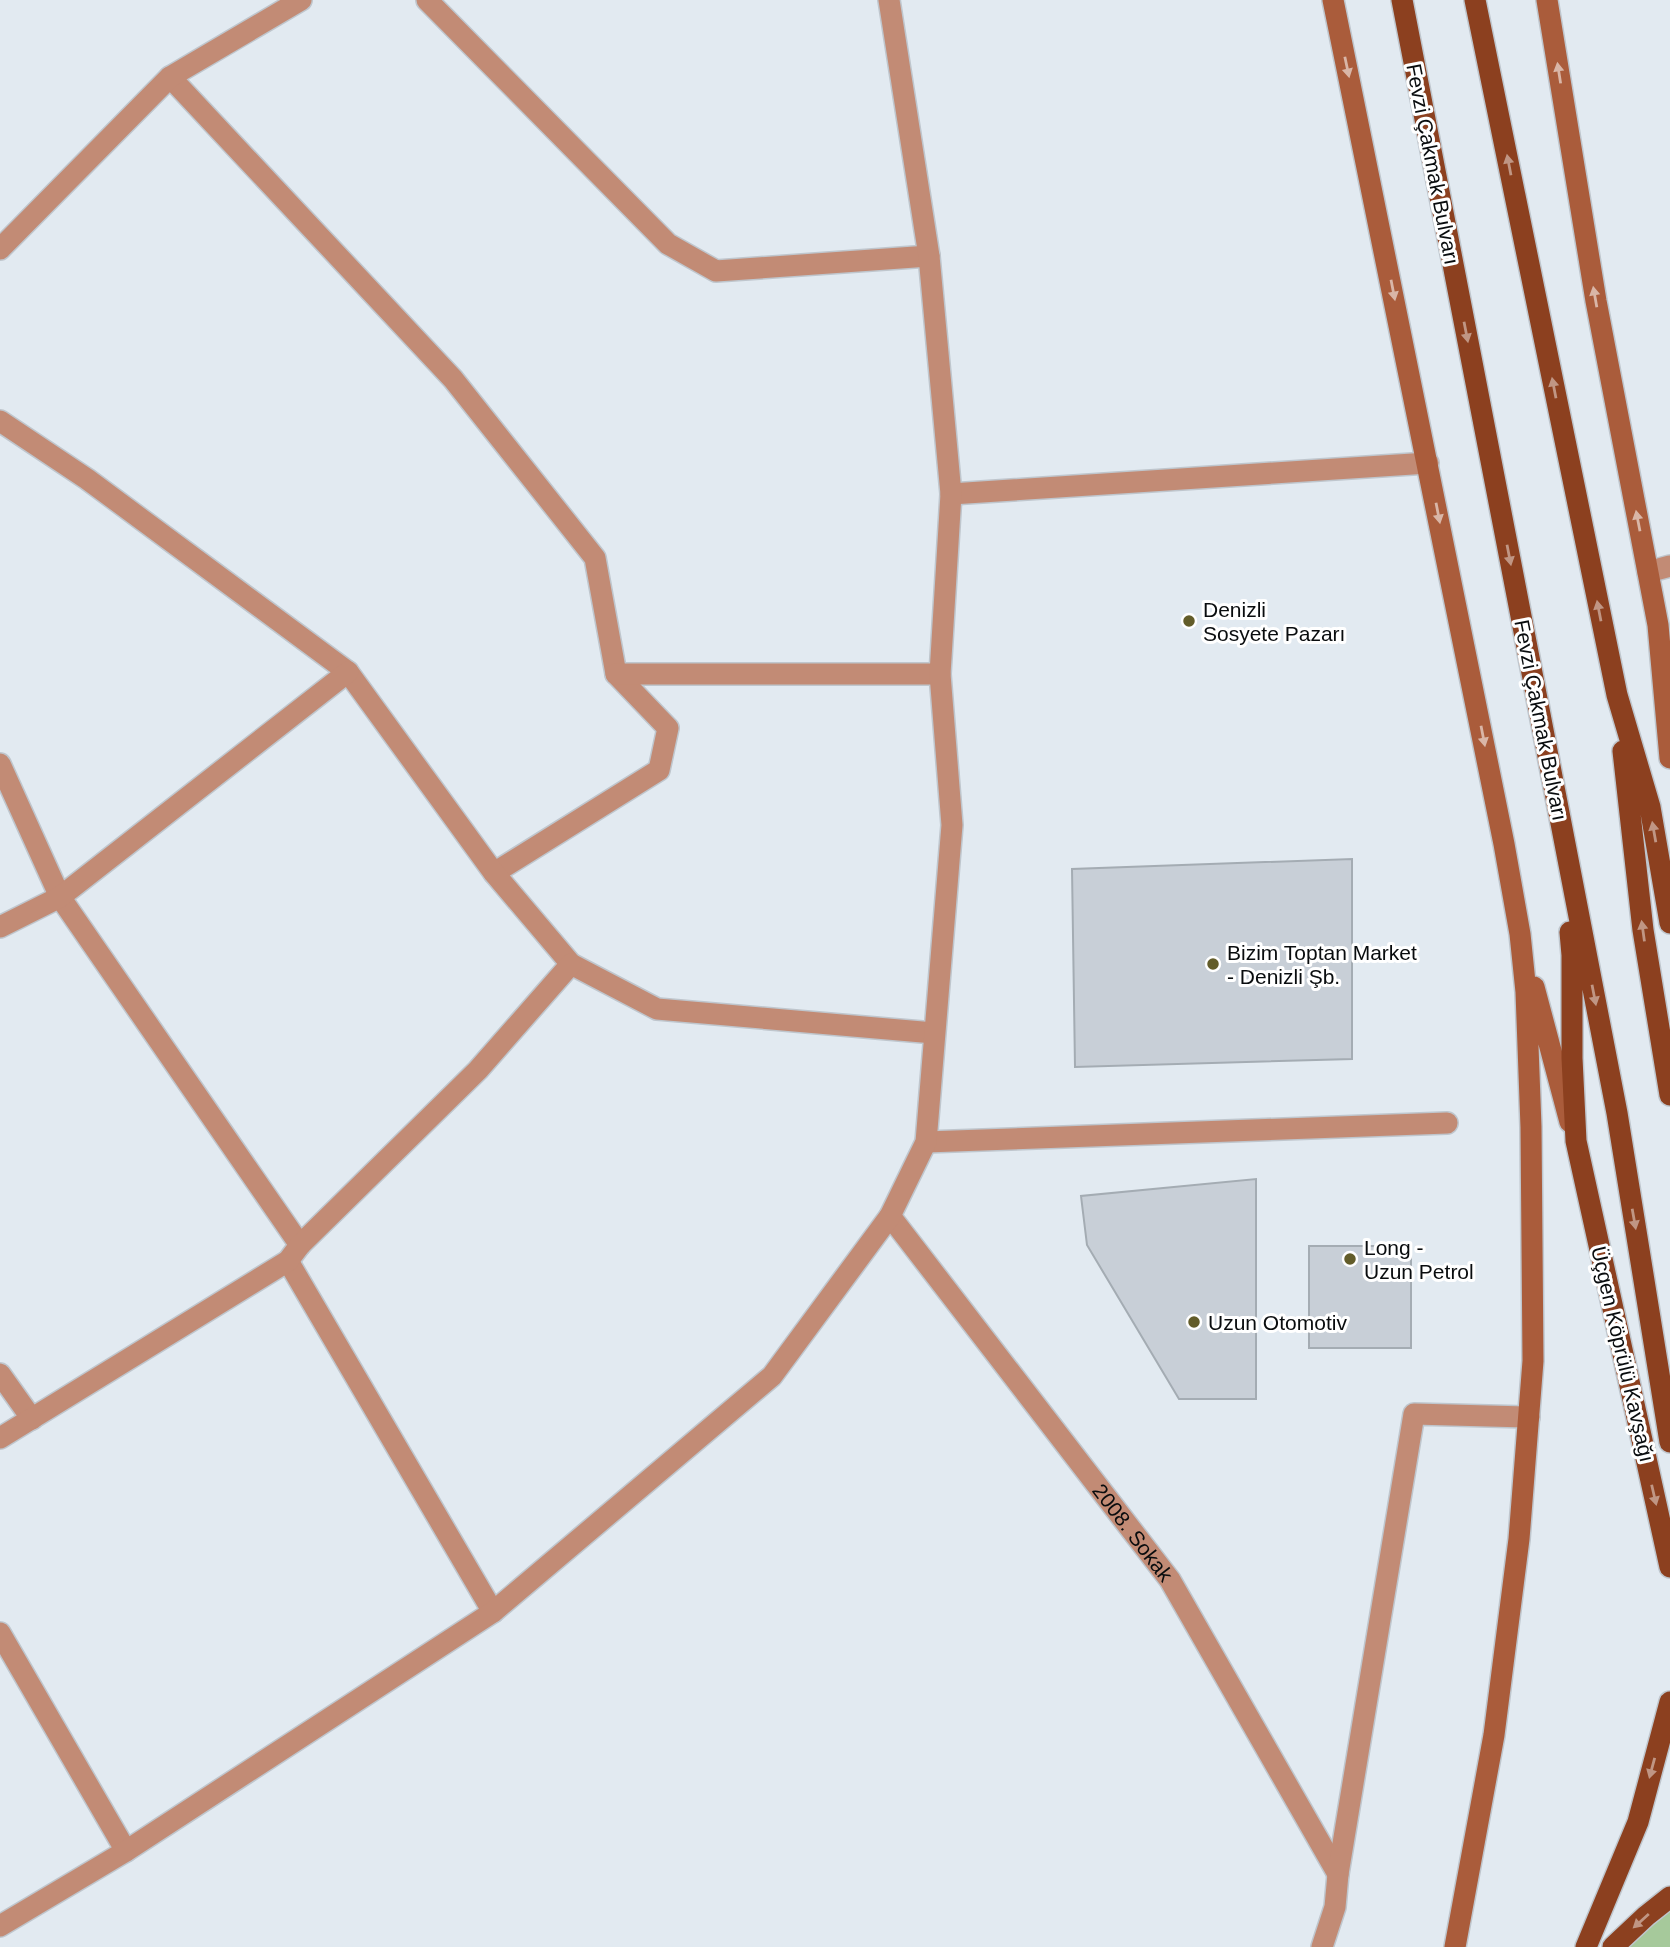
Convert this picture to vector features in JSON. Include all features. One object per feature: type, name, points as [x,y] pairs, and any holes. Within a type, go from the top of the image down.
[{"type":"main road","points":[[1333,0],[1504,844],[1520,934],[1526,992],[1531,1127],[1533,1361],[1529,1417],[1519,1539],[1494,1735],[1455,1947]]},
{"type":"main road","name":"Fevzi Çakmak Bulvarı","points":[[1402,0],[1616,1113],[1670,1443]]},
{"type":"main road","points":[[1475,0],[1616,695],[1643,930],[1670,1095]]},
{"type":"main road","points":[[1547,0],[1596,301],[1670,677]]},
{"type":"main road","points":[[1658,625],[1670,758]]},
{"type":"main road","points":[[1616,695],[1650,807],[1670,923]]},
{"type":"main road","name":"Üçgen Köprülü Kavşağı","points":[[1553,784],[1572,955],[1572,1058],[1576,1141],[1670,1567]]},
{"type":"main road","points":[[1520,934],[1576,1141]]},
{"type":"main road","points":[[1586,1947],[1638,1822],[1670,1702]]},
{"type":"main road","points":[[1613,1947],[1670,1897]]},
{"type":"street","points":[[427,0],[668,244],[716,271],[929,256]]},
{"type":"street","points":[[0,1926],[126,1851],[493,1612],[772,1376],[890,1216],[926,1142],[952,825],[940,674],[951,494],[929,256],[889,0]]},
{"type":"street","points":[[0,249],[170,77],[288,3]]},
{"type":"street","points":[[170,77],[453,379],[595,558],[616,674],[668,728],[659,770],[494,873]]},
{"type":"street","points":[[0,421],[87,480],[348,672],[494,873],[571,964],[657,1009],[934,1033]]},
{"type":"street","points":[[951,494],[1427,463]]},
{"type":"street","points":[[1648,572],[1670,566]]},
{"type":"street","points":[[0,927],[60,897],[348,672]]},
{"type":"street","points":[[616,674],[940,674]]},
{"type":"street","points":[[0,764],[60,897],[294,1253],[493,1612]]},
{"type":"street","points":[[0,1438],[294,1253],[478,1070],[571,964]]},
{"type":"street","points":[[926,1142],[1447,1123]]},
{"type":"street","name":"2008. Sokak","points":[[890,1216],[1170,1580],[1338,1874]]},
{"type":"street","points":[[0,1374],[32,1419]]},
{"type":"street","points":[[1322,1947],[1335,1907],[1338,1874],[1414,1414],[1529,1417]]},
{"type":"street","points":[[0,1633],[126,1851]]},
{"type":"green space","points":[[1670,1897],[1670,1947],[1613,1947]]},
{"type":"building","name":"Bizim Toptan Market - Denizli Şb.","points":[[1352,859],[1352,1059],[1075,1067],[1072,869]]},
{"type":"building","name":"Uzun Otomotiv","points":[[1256,1179],[1256,1399],[1179,1399],[1087,1245],[1081,1196]]},
{"type":"building","points":[[1309,1246],[1411,1246],[1411,1348],[1309,1348]]},
{"type":"place","name":"Denizli Sosyete Pazarı","points":[[1189,621]]},
{"type":"place","name":"Bizim Toptan Market - Denizli Şb.","points":[[1213,964]]},
{"type":"place","name":"Long - Uzun Petrol","points":[[1350,1259]]},
{"type":"place","name":"Uzun Otomotiv","points":[[1194,1322]]}]
